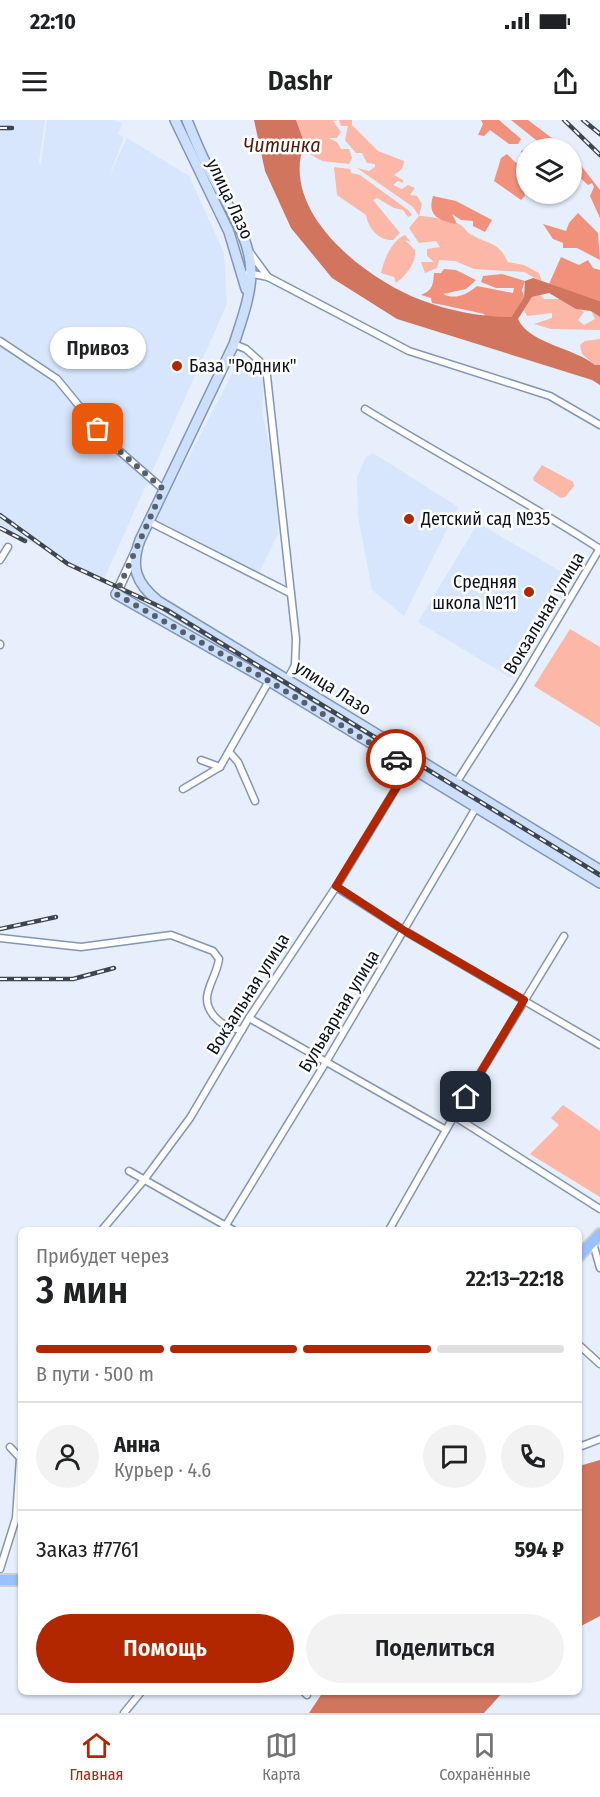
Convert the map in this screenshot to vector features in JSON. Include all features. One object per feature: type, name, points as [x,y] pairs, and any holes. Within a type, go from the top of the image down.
[{"type":"main road","name":"улица Лазо","points":[[176,120],[230,232],[246,273]]},
{"type":"main road","name":"улица Лазо","points":[[187,120],[199,150],[241,229],[248,248],[247,295],[234,344],[148,520],[136,551],[134,571],[145,590],[287,680],[600,870]]},
{"type":"main road","name":"улица Лазо","points":[[116,594],[269,681],[600,883]]},
{"type":"main road","points":[[582,1253],[596,1238]]},
{"type":"main road","points":[[0,1580],[18,1580]]},
{"type":"street","points":[[248,248],[268,277]]},
{"type":"street","points":[[246,273],[268,277],[409,351],[549,396],[600,425]]},
{"type":"street","points":[[0,341],[57,379],[108,441],[163,489]]},
{"type":"street","points":[[234,344],[246,349],[266,367],[296,639],[295,665],[287,680]]},
{"type":"street","points":[[365,409],[456,465],[511,492],[600,549]]},
{"type":"street","points":[[148,520],[290,593]]},
{"type":"street","points":[[0,560],[8,547]]},
{"type":"street","name":"Вокзальная улица","points":[[456,783],[518,686],[600,549]]},
{"type":"street","points":[[116,594],[136,551]]},
{"type":"street","points":[[183,789],[220,767],[269,681]]},
{"type":"street","points":[[230,753],[238,762],[255,801]]},
{"type":"street","points":[[201,760],[220,767]]},
{"type":"street","name":"Вокзальная улица","points":[[105,1227],[144,1180],[190,1118],[249,1018],[336,886],[409,767]]},
{"type":"street","name":"Бульварная улица","points":[[225,1227],[405,931],[477,806]]},
{"type":"street","points":[[336,886],[405,931],[600,1045]]},
{"type":"street","points":[[0,938],[81,947],[161,934],[186,939],[213,951],[219,959],[217,975],[207,991],[205,1001],[221,1024],[242,1030]]},
{"type":"street","points":[[391,1227],[454,1116],[564,936]]},
{"type":"street","points":[[249,1018],[446,1130]]},
{"type":"street","points":[[454,1116],[600,1209]]},
{"type":"street","points":[[129,1171],[222,1227]]},
{"type":"street","points":[[596,1238],[600,1268]]},
{"type":"street","points":[[582,1348],[600,1364]]},
{"type":"street","points":[[582,1446],[600,1439]]},
{"type":"street","points":[[10,1447],[18,1457]]},
{"type":"street","points":[[0,1569],[16,1518],[18,1488]]},
{"type":"street","points":[[124,1713],[139,1695]]},
{"type":"shaded area","points":[[0,120],[45,120],[39,162],[41,164],[47,120],[114,120],[122,123],[118,134],[124,137],[108,179],[127,138],[189,176],[224,253],[227,304],[104,579],[0,527]]},
{"type":"shaded area","points":[[296,120],[339,120],[333,121],[341,132],[337,138],[328,138],[337,142],[341,149],[349,149],[352,158],[349,164],[322,161],[308,153]]},
{"type":"shaded area","points":[[339,120],[352,120],[352,125],[378,151],[404,161],[402,169],[394,175],[403,180],[403,183],[398,181],[393,185],[402,189],[408,185],[415,188],[410,195],[417,196],[422,204],[419,216],[413,207],[357,168],[369,171],[375,167],[375,164],[367,163],[362,153],[356,153],[345,140],[348,126],[341,126]]},
{"type":"shaded area","points":[[481,120],[499,120],[520,138],[516,138],[516,144],[509,144],[490,130],[484,136],[478,135],[483,124]]},
{"type":"shaded area","points":[[511,120],[528,120],[552,138],[534,138]]},
{"type":"shaded area","points":[[507,154],[516,163],[516,196],[494,181],[501,158]]},
{"type":"shaded area","points":[[334,167],[350,169],[351,173],[360,175],[408,210],[412,215],[408,217],[403,210],[394,208],[377,198],[373,200],[400,233],[393,240],[378,236],[371,228],[366,215],[337,195]]},
{"type":"shaded area","points":[[582,167],[600,190],[600,218],[590,196],[594,187],[592,183],[588,185],[582,179]]},
{"type":"shaded area","points":[[433,196],[456,201],[492,220],[485,232],[473,226],[473,221],[461,220],[452,214],[457,224],[439,219],[433,212]]},
{"type":"shaded area","points":[[578,213],[598,233],[600,260],[577,248],[563,248],[563,243],[553,239],[543,224],[566,231],[569,223]]},
{"type":"shaded area","points":[[419,216],[461,225],[470,234],[501,250],[508,262],[524,265],[539,273],[542,282],[524,272],[474,269],[455,261],[439,260],[437,268],[425,273],[421,262],[434,262],[427,256],[427,249],[440,247],[436,241],[419,243],[409,228]]},
{"type":"shaded area","points":[[405,235],[411,242],[405,240],[415,250],[415,255],[410,268],[396,283],[394,277],[381,273],[392,246]]},
{"type":"shaded area","points":[[561,257],[579,265],[588,260],[593,268],[600,270],[600,301],[549,284]]},
{"type":"shaded area","points":[[444,269],[456,270],[476,280],[466,289],[443,294],[447,296],[460,296],[477,286],[513,293],[514,288],[496,288],[481,282],[483,276],[502,274],[525,281],[522,290],[524,297],[511,317],[485,317],[484,314],[432,303],[431,298],[421,295],[432,287],[434,273],[441,273]]},
{"type":"shaded area","points":[[540,295],[544,299],[560,299],[584,312],[578,320],[584,325],[595,319],[591,311],[600,317],[600,330],[551,329],[534,324],[552,318],[552,313],[527,316],[524,310],[532,297]]},
{"type":"shaded area","points":[[600,339],[600,365],[595,365],[582,354],[580,345],[585,341]]},
{"type":"shaded area","points":[[242,355],[264,382],[262,412],[275,473],[278,534],[259,573],[156,519]]},
{"type":"shaded area","points":[[373,453],[458,507],[404,616],[372,590],[358,516],[357,477],[366,457]]},
{"type":"shaded area","points":[[542,465],[573,482],[574,486],[565,497],[561,498],[534,481],[533,478]]},
{"type":"shaded area","points":[[478,523],[574,579],[511,678],[418,622]]},
{"type":"shaded area","points":[[570,629],[600,647],[600,727],[534,686]]},
{"type":"shaded area","points":[[563,1105],[600,1131],[600,1197],[530,1154],[559,1125],[551,1118]]},
{"type":"water","name":"Читинка","points":[[254,120],[296,120],[308,153],[301,155],[300,179],[307,202],[319,224],[356,262],[400,291],[454,310],[500,317],[511,317],[524,297],[525,281],[533,278],[600,301],[600,317],[591,311],[576,309],[549,293],[532,297],[518,319],[532,334],[542,340],[576,354],[595,365],[600,365],[600,385],[592,380],[397,319],[332,278],[291,228],[265,171]]},
{"type":"water","points":[[600,1460],[600,1616],[582,1625],[582,1465]]},
{"type":"water","points":[[321,1695],[500,1695],[484,1713],[309,1713]]},
{"type":"railway","points":[[564,120],[600,155]]},
{"type":"railway","points":[[583,120],[600,134]]},
{"type":"railway","points":[[0,128],[12,128]]},
{"type":"railway","points":[[0,515],[68,564],[167,610],[600,875]]},
{"type":"railway","points":[[0,528],[25,541]]},
{"type":"railway","points":[[0,929],[56,917]]},
{"type":"railway","points":[[0,979],[73,979],[114,968]]},
{"type":"way so far","points":[[98,429],[108,441],[163,489],[116,594],[136,603],[269,681],[396,759]]},
{"type":"place","name":"База \"Родник\"","points":[[177,366]]},
{"type":"place","name":"Привоз","points":[[98,429]]},
{"type":"place","name":"Детский сад №35","points":[[409,519]]},
{"type":"place","name":"Средняя школа №11","points":[[529,592]]},
{"type":"route","points":[[396,759],[409,767],[336,886],[405,931],[524,1000],[466,1097]]}]
